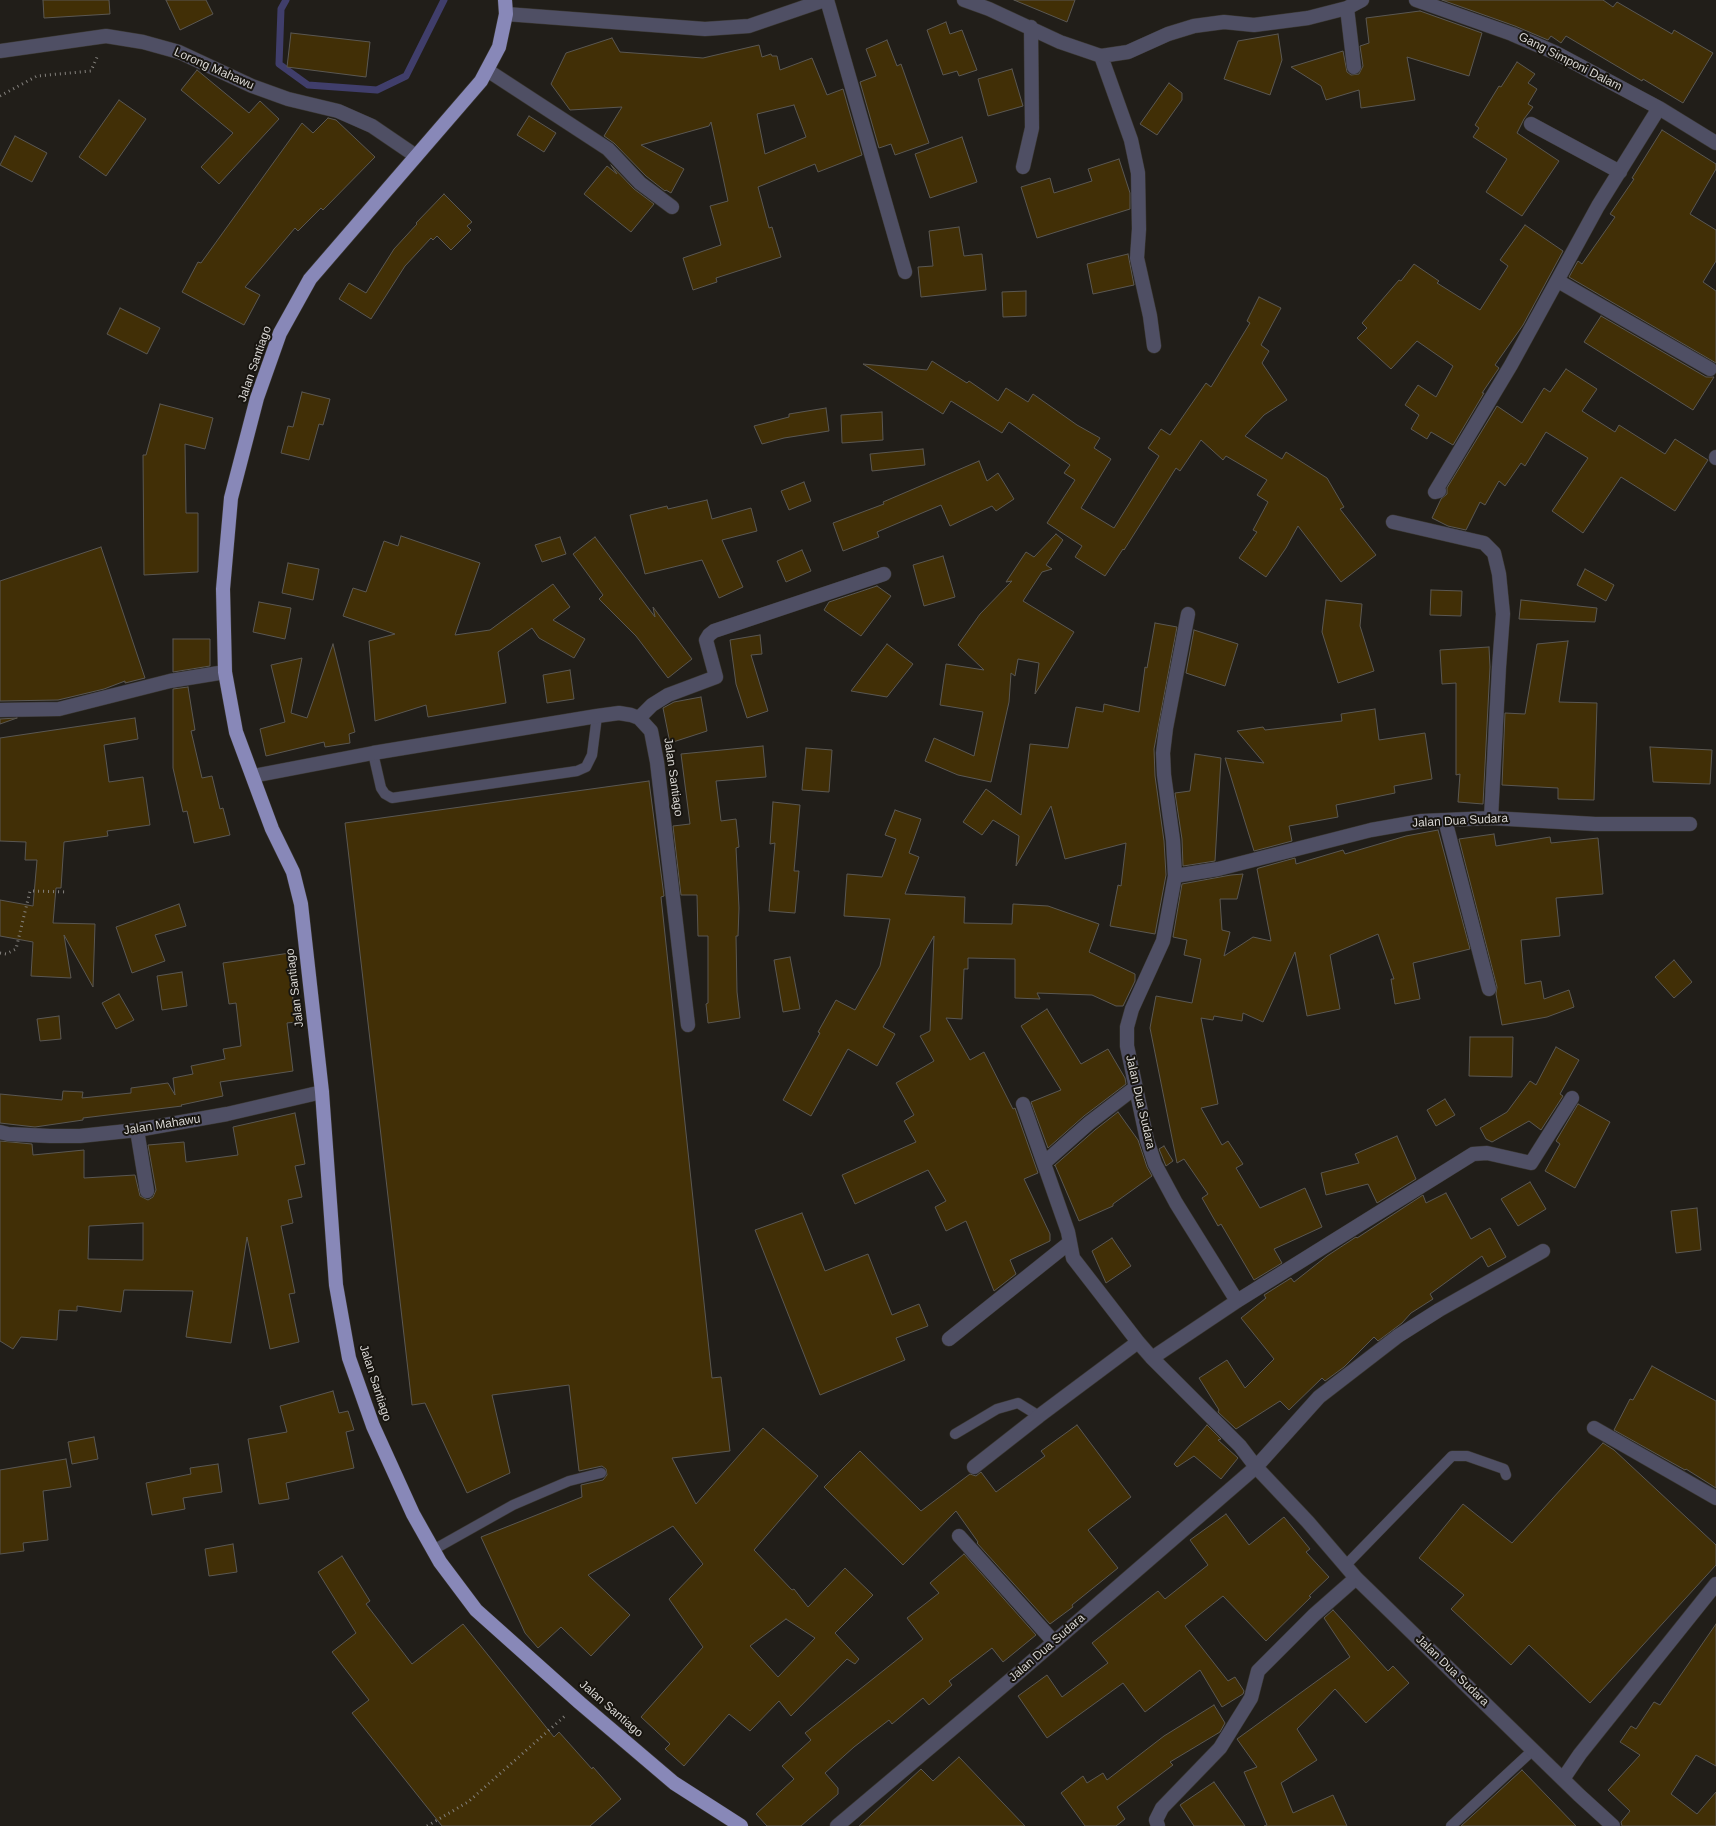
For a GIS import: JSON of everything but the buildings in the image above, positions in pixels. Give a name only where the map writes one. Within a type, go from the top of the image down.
[{"type":"highway","name":"Jalan Santiago","points":[[505,0],[506,14],[499,47],[481,81],[310,279],[280,333],[257,398],[231,498],[223,590],[225,672],[236,732],[272,829],[293,872],[301,904],[322,1092],[336,1285],[349,1358],[373,1426],[413,1514],[433,1550],[476,1610],[580,1703],[674,1782],[742,1826]]},
{"type":"street","points":[[506,14],[704,28],[749,26],[826,0],[905,272]]},
{"type":"street","points":[[964,0],[1060,42],[1101,56],[1128,52],[1168,34],[1194,26],[1224,22],[1254,25],[1308,18],[1347,8],[1362,0]]},
{"type":"street","name":"Gang Simponi Dalam","points":[[1416,0],[1512,34],[1556,53],[1659,108],[1716,143]]},
{"type":"street","points":[[1347,8],[1354,67]]},
{"type":"street","points":[[1023,167],[1032,128],[1031,28]]},
{"type":"street","name":"Lorong Mahawu","points":[[0,51],[106,36],[143,42],[179,52],[252,86],[288,99],[338,111],[372,126],[416,156]]},
{"type":"street","points":[[1101,56],[1132,140],[1138,173],[1139,229],[1137,258],[1150,316],[1154,346]]},
{"type":"street","points":[[487,70],[608,149],[632,176],[672,208]]},
{"type":"street","points":[[1439,491],[1436,492],[1511,365],[1598,206],[1659,108]]},
{"type":"street","points":[[1531,124],[1620,172]]},
{"type":"street","points":[[1558,281],[1710,369]]},
{"type":"street","points":[[1393,522],[1484,543],[1494,553],[1499,574],[1503,614],[1498,667],[1491,818]]},
{"type":"street","points":[[253,776],[373,753],[597,716],[619,714],[639,718],[652,705],[668,695],[716,677],[706,640],[714,631],[884,574]]},
{"type":"street","name":"Jalan Dua Sudara","points":[[1188,614],[1163,753],[1164,775],[1173,840],[1175,876],[1163,941],[1132,1009],[1127,1027],[1127,1046],[1147,1140],[1155,1164],[1176,1203],[1238,1301]]},
{"type":"street","points":[[0,710],[59,709],[170,681],[225,672]]},
{"type":"street","name":"Jalan Santiago","points":[[639,718],[651,731],[657,762],[688,1024]]},
{"type":"street","name":"Jalan Dua Sudara","points":[[1175,876],[1247,862],[1371,830],[1422,821],[1491,818],[1595,824],[1690,824]]},
{"type":"street","points":[[1445,820],[1490,989]]},
{"type":"street","points":[[1044,1162],[1089,1123],[1136,1087]]},
{"type":"street","name":"Jalan Mahawu","points":[[0,1132],[8,1134],[80,1136],[137,1130],[228,1114],[322,1092]]},
{"type":"street","points":[[1152,1358],[1238,1301],[1473,1154],[1487,1153],[1531,1163],[1572,1098]]},
{"type":"street","name":"Jalan Dua Sudara","points":[[1023,1104],[1068,1232],[1073,1258],[1138,1342],[1240,1446],[1356,1578],[1612,1826]]},
{"type":"street","points":[[137,1130],[147,1192]]},
{"type":"street","points":[[949,1339],[1070,1243]]},
{"type":"street","points":[[1256,1466],[1319,1396],[1398,1336],[1439,1310],[1543,1251]]},
{"type":"street","points":[[974,1467],[1038,1416],[1138,1342]]},
{"type":"street","points":[[1594,1428],[1716,1498]]},
{"type":"street","name":"Jalan Dua Sudara","points":[[837,1826],[1054,1642],[1256,1466]]},
{"type":"street","points":[[959,1536],[1054,1642]]},
{"type":"street","points":[[1158,1826],[1156,1820],[1162,1808],[1220,1748],[1252,1698],[1258,1671],[1314,1615],[1356,1578]]},
{"type":"street","points":[[1563,1779],[1580,1754],[1716,1584]]},
{"type":"lane","points":[[373,753],[382,788],[385,794],[392,798],[577,771],[586,767],[592,755],[597,716]]},
{"type":"lane","points":[[955,1434],[998,1409],[1018,1403],[1038,1416]]},
{"type":"lane","points":[[1345,1566],[1452,1456],[1467,1456],[1504,1468],[1506,1475]]},
{"type":"lane","points":[[433,1550],[513,1505],[568,1481],[601,1474]]},
{"type":"lane","points":[[1451,1826],[1533,1750]]},
{"type":"path","points":[[0,96],[38,76],[91,72],[106,36]]},
{"type":"path","points":[[0,953],[6,954],[16,949],[30,891],[68,892]]},
{"type":"path","points":[[427,1826],[468,1802],[580,1703]]},
{"type":"waterway","points":[[286,0],[281,9],[279,64],[308,85],[377,90],[406,76],[444,0]]}]
